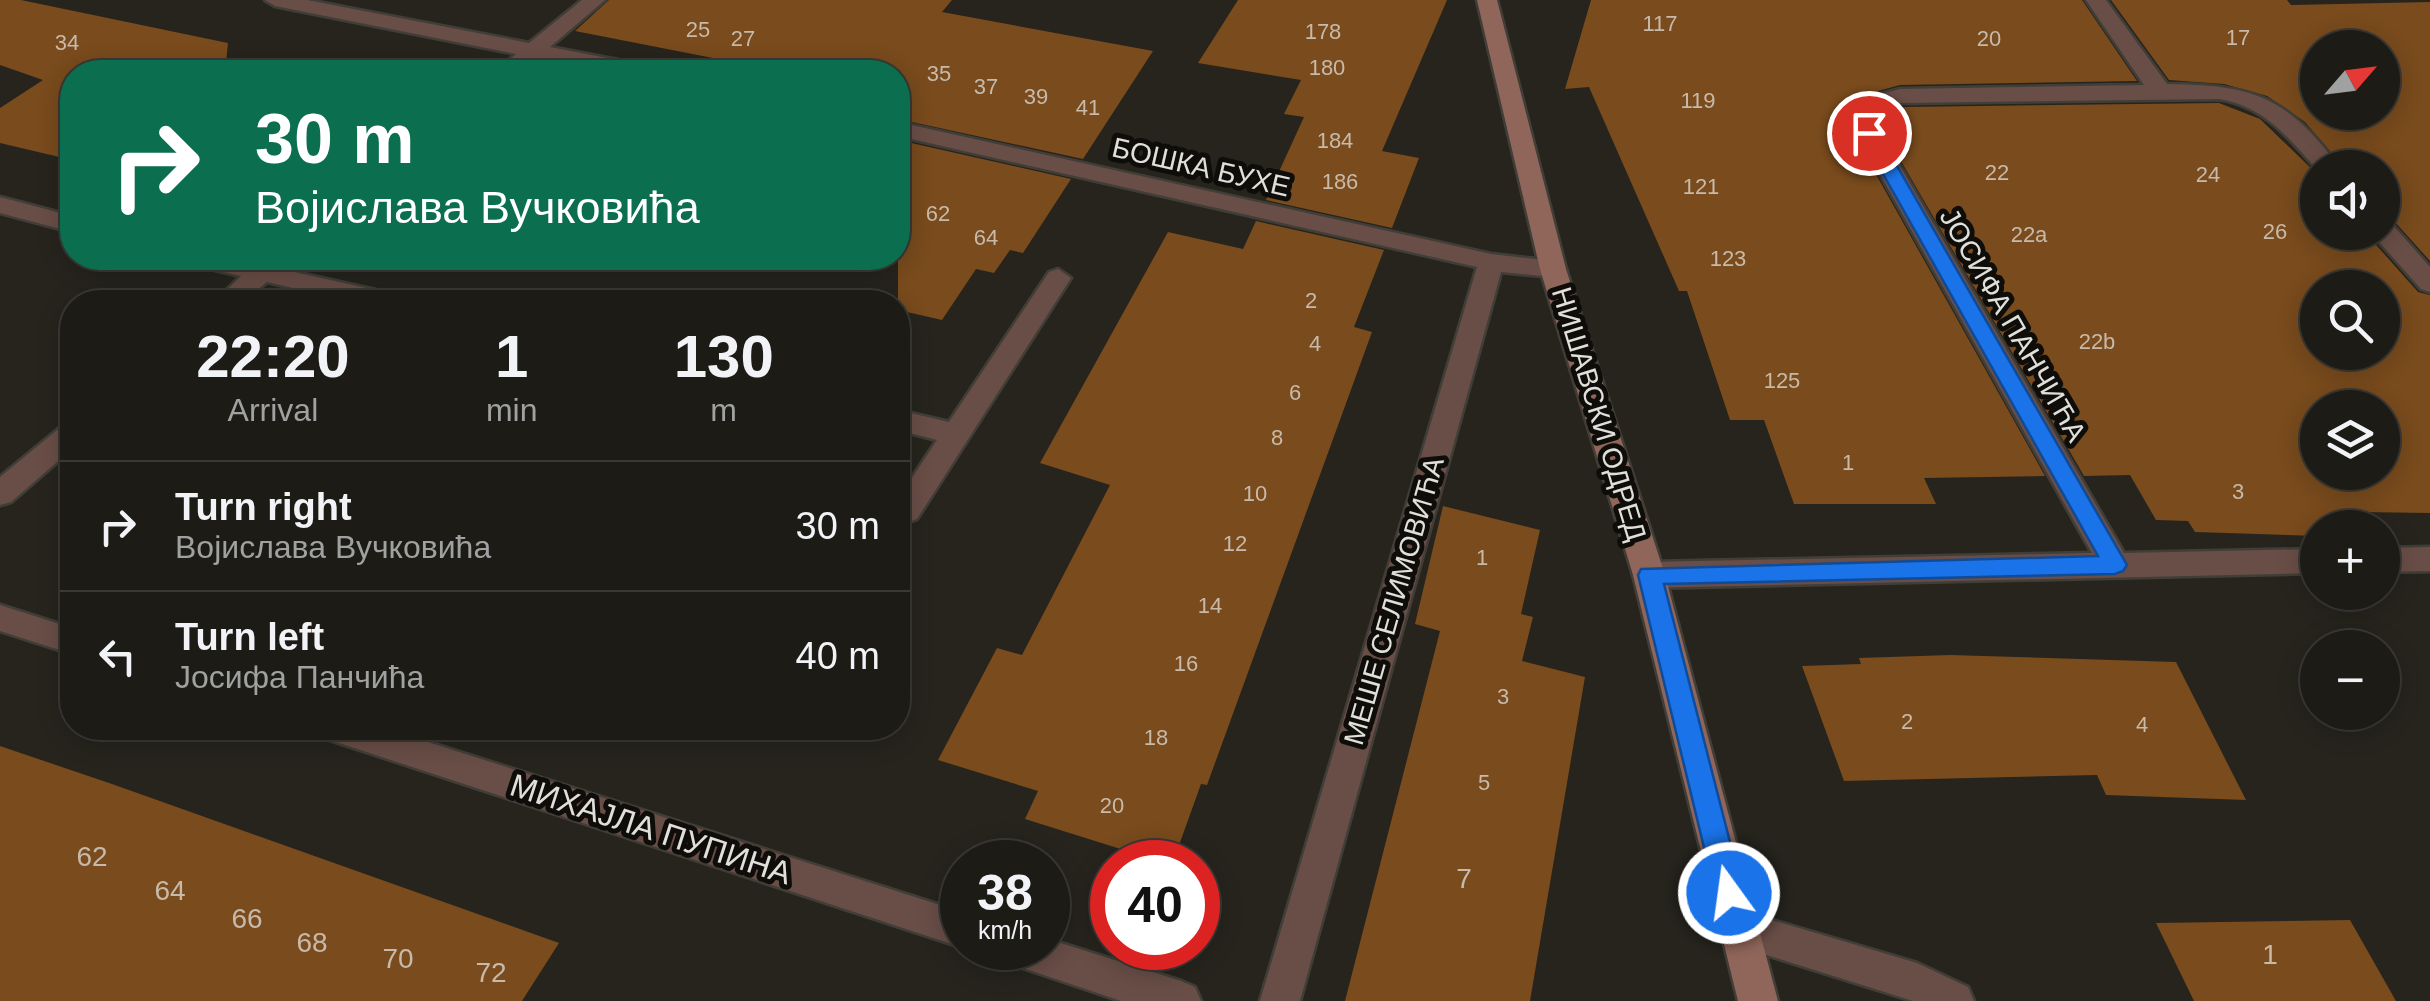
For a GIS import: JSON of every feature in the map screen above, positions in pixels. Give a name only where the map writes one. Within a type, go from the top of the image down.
[{"type":"street","points":[[275,0],[590,60]]},
{"type":"street","points":[[563,0],[592,2]]},
{"type":"street","name":"НИШАВСКИ ОДРЕД","points":[[1487,0],[1553,269],[1650,575],[1758,1001]]},
{"type":"street","points":[[2096,0],[2160,91]]},
{"type":"street","points":[[521,60],[592,2]]},
{"type":"street","name":"ЈОСИФА ПАНЧИЋА","points":[[2115,565],[1869,133],[1864,114],[1878,102],[1900,96],[2230,91],[2262,102],[2284,117],[2312,150]]},
{"type":"street","name":"БОШКА БУХЕ","points":[[910,132],[1490,262]]},
{"type":"street","points":[[0,205],[60,221]]},
{"type":"street","points":[[2400,249],[2430,283]]},
{"type":"street","points":[[1490,262],[1553,269]]},
{"type":"street","name":"МЕШЕ СЕЛИМОВИЋА","points":[[1280,1001],[1490,262]]},
{"type":"street","points":[[241,290],[265,270]]},
{"type":"street","points":[[283,270],[349,290]]},
{"type":"street","points":[[910,504],[1058,278]]},
{"type":"street","points":[[910,423],[953,434]]},
{"type":"street","points":[[0,494],[60,442]]},
{"type":"street","points":[[2400,560],[2430,559]]},
{"type":"street","points":[[1650,575],[2300,561]]},
{"type":"street","points":[[0,618],[60,637]]},
{"type":"street","name":"МИХАЈЛА ПУПИНА","points":[[375,740],[940,923]]},
{"type":"street","points":[[1738,928],[1917,982],[1954,1001]]},
{"type":"street","points":[[1070,965],[1181,1001]]},
{"type":"building","points":[[0,0],[21,0],[228,43],[226,60],[60,60],[60,157],[0,143],[0,108],[43,80],[0,65]]},
{"type":"building","points":[[609,0],[952,0],[942,12],[1153,51],[1083,159],[910,122],[910,60],[723,60],[575,31]]},
{"type":"building","points":[[1238,0],[1447,0],[1382,151],[1419,158],[1392,228],[1266,200],[1304,117],[1284,114],[1301,80],[1198,63]]},
{"type":"building","points":[[1591,0],[2082,0],[2137,81],[1900,85],[1867,94],[1849,115],[1854,135],[2045,476],[1924,478],[1936,504],[1794,504],[1764,420],[1730,420],[1687,291],[1679,291],[1589,87],[1565,89]]},
{"type":"building","points":[[2111,0],[2287,0],[2291,5],[2430,2],[2430,261],[2400,228],[2400,150],[2329,150],[2312,130],[2400,130],[2400,30],[2300,30],[2300,119],[2267,96],[2224,84],[2169,80]]},
{"type":"building","points":[[2219,103],[2260,119],[2300,158],[2300,250],[2381,250],[2398,270],[2300,270],[2300,370],[2400,370],[2400,272],[2418,292],[2430,295],[2430,513],[2300,510],[2300,535],[2195,532],[2188,521],[2156,520],[2130,475],[2084,476],[1884,132],[1880,117],[1902,107]]},
{"type":"building","points":[[910,143],[1071,179],[1023,253],[1010,250],[994,273],[976,269],[942,320],[910,313],[910,290],[898,290],[898,270],[910,270]]},
{"type":"building","points":[[1256,221],[1384,250],[1354,327],[1372,332],[1207,785],[1201,784],[1181,840],[1092,840],[1025,819],[1038,791],[938,760],[997,648],[1022,655],[1110,485],[1040,463],[1168,232],[1243,249]]},
{"type":"building","points":[[1443,506],[1540,530],[1521,614],[1533,617],[1522,661],[1585,677],[1530,1001],[1345,1001],[1440,631],[1415,624]]},
{"type":"building","points":[[1950,655],[2176,662],[2246,800],[2106,795],[2097,775],[1844,781],[1802,666],[1861,664],[1859,658]]},
{"type":"building","points":[[0,746],[559,943],[522,1001],[0,1001]]},
{"type":"building","points":[[2350,920],[2396,1001],[2194,1001],[2156,923]]},
{"type":"route","points":[[1729,893],[1650,575],[2115,565],[1869,133]]}]
